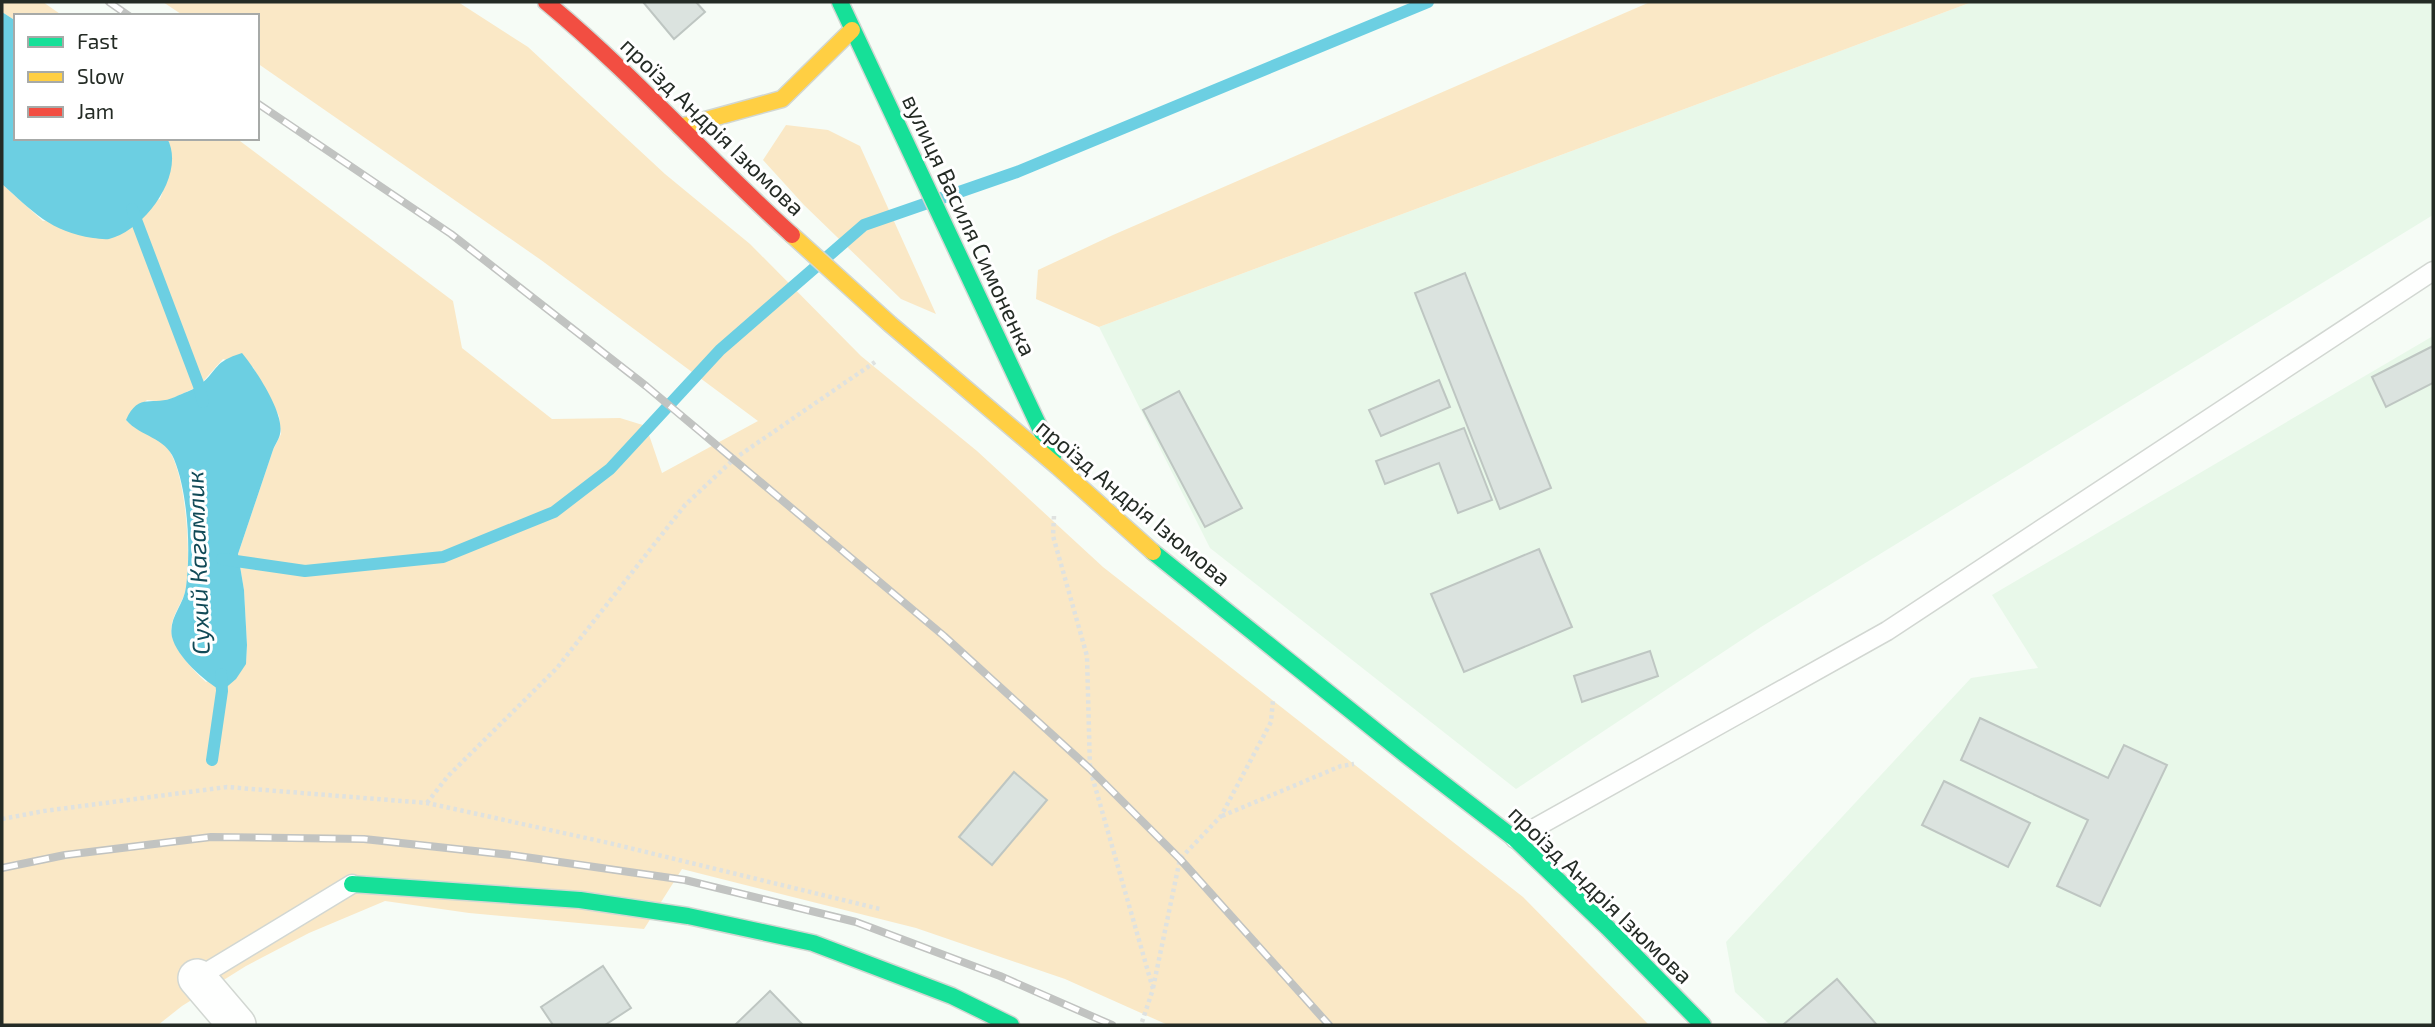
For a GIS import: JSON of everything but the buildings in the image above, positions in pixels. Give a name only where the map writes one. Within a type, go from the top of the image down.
[{"type":"street","name":"проїзд Андрія Ізюмова","points":[[546,2],[595,43],[744,191],[890,324],[1058,467],[1144,545],[1515,839],[1608,928],[1703,1025]]},
{"type":"street","name":"вулиця Василя Симоненка","points":[[840,2],[971,276],[1058,467]]},
{"type":"street","points":[[680,127],[782,99],[852,30]]},
{"type":"street","points":[[352,884],[580,900],[701,919],[813,943],[953,996],[1011,1025]]},
{"type":"street","points":[[197,978],[237,1025]]},
{"type":"lane","points":[[1515,839],[1886,631],[2433,271]]},
{"type":"lane","points":[[197,978],[352,884]]},
{"type":"path","points":[[428,803],[448,776],[557,668],[685,505],[734,459],[908,339]]},
{"type":"path","points":[[1058,467],[1053,536],[1087,656],[1090,769],[1153,989]]},
{"type":"path","points":[[1141,1025],[1153,989],[1180,859],[1221,817],[1271,722],[1278,652]]},
{"type":"path","points":[[1221,817],[1341,766],[1406,755]]},
{"type":"path","points":[[2,819],[44,810],[227,787],[428,803],[622,846],[880,909]]},
{"type":"shaded area","points":[[2,2],[43,2],[60,14],[14,14],[14,20],[2,12]]},
{"type":"shaded area","points":[[163,2],[458,2],[528,47],[665,174],[750,244],[861,356],[977,451],[1103,567],[1523,897],[1649,1025],[1168,1025],[1065,979],[916,928],[682,869],[644,929],[469,913],[385,901],[309,933],[246,966],[182,1006],[158,1025],[2,1025],[2,184],[43,221],[160,199],[171,161],[168,140],[239,140],[453,301],[462,348],[552,419],[620,418],[646,426],[662,473],[758,421],[541,260],[259,64],[259,14],[181,14]],"holes":[[[223,359],[253,367],[279,416],[281,434],[273,450],[238,554],[244,590],[246,663],[206,682],[183,657],[171,632],[186,589],[187,575],[186,515],[179,474],[166,446],[126,420],[147,400],[165,402],[199,386]]]},
{"type":"shaded area","points":[[1650,2],[1972,2],[1099,327],[1036,299],[1038,270]]},
{"type":"shaded area","points":[[1972,2],[2433,2],[2433,215],[1761,627],[1516,789],[1210,548],[1099,327]]},
{"type":"shaded area","points":[[786,125],[828,130],[860,146],[936,314],[901,299],[804,205],[763,160]]},
{"type":"shaded area","points":[[2433,336],[2433,1025],[1770,1025],[1735,992],[1726,942],[1971,678],[2038,668],[1992,595]]},
{"type":"water","points":[[2,12],[14,20],[14,140],[168,140],[172,152],[167,184],[159,199],[136,225],[109,239],[65,231],[43,219],[2,184]]},
{"type":"water","points":[[242,353],[274,403],[280,434],[238,554],[244,590],[246,664],[236,679],[222,691],[192,668],[179,652],[172,637],[172,624],[186,587],[188,556],[187,522],[179,473],[165,446],[126,420],[131,411],[141,403],[167,400],[194,388],[221,363]]},
{"type":"waterway","points":[[222,559],[305,571],[443,557],[554,512],[610,469],[720,350],[864,225],[1017,172],[1428,2]]},
{"type":"waterway","name":"Сухий Кагамлик","points":[[132,209],[203,402]]},
{"type":"waterway","name":"Сухий Кагамлик","points":[[212,760],[222,691],[221,674]]},
{"type":"railway","points":[[109,2],[126,14]]},
{"type":"railway","points":[[259,104],[451,234],[646,386],[944,636],[1090,769],[1180,859],[1329,1025]]},
{"type":"railway","points":[[2,868],[65,855],[211,837],[364,839],[511,855],[685,880],[856,922],[1000,976],[1112,1025]]},
{"type":"traffic: fast","points":[[840,2],[1053,456]]},
{"type":"traffic: fast","points":[[1153,552],[1515,839],[1608,928],[1703,1025]]},
{"type":"traffic: fast","points":[[352,884],[580,900],[688,916],[813,943],[952,996],[1011,1025]]},
{"type":"traffic: slow","points":[[680,127],[782,99],[852,30]]},
{"type":"traffic: slow","points":[[792,235],[890,324],[1153,552]]},
{"type":"traffic: jam","points":[[546,2],[640,87],[792,235]]}]
